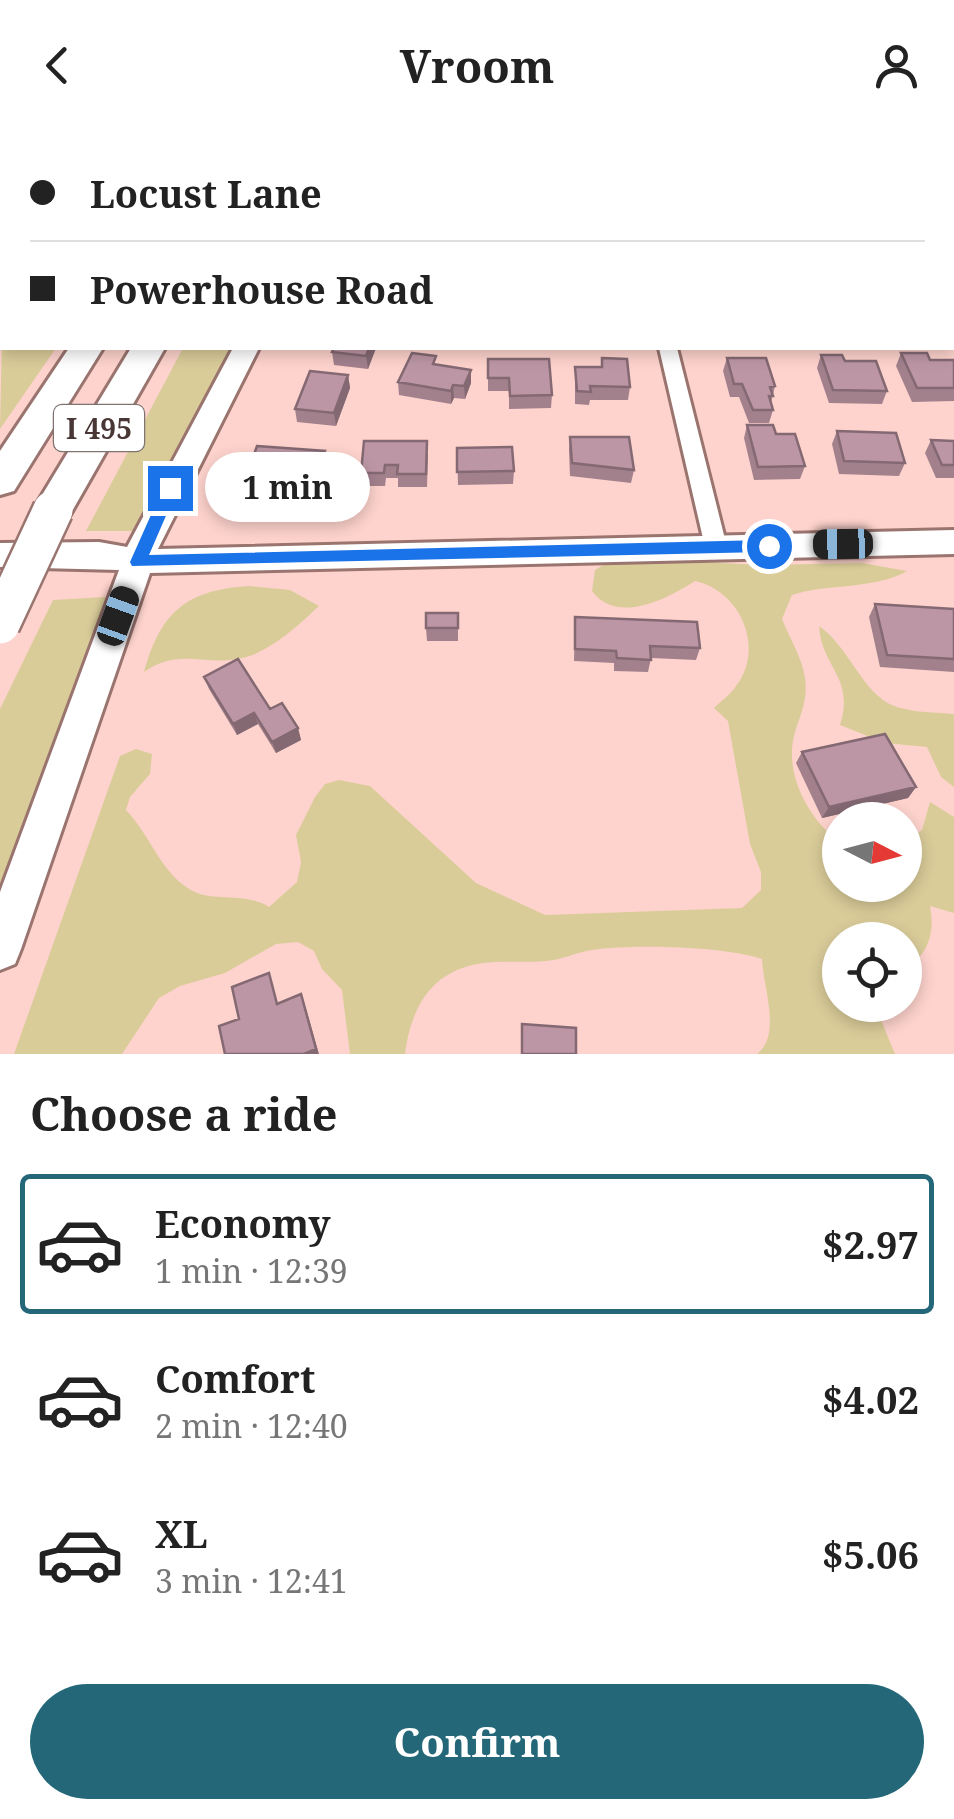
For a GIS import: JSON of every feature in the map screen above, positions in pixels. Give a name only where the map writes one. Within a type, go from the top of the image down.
[{"type":"highway","name":"I 495","points":[[0,482],[85,350]]},
{"type":"highway","name":"I 495","points":[[0,624],[52,510],[147,350]]},
{"type":"street","points":[[0,950],[155,519],[245,350]]},
{"type":"street","points":[[668,350],[716,547]]},
{"type":"street","points":[[0,576],[91,574],[138,562],[954,542]]},
{"type":"street","points":[[0,555],[99,554],[138,562]]},
{"type":"shaded area","points":[[2,350],[55,350],[0,429]]},
{"type":"shaded area","points":[[182,350],[234,350],[135,531],[86,531]]},
{"type":"shaded area","points":[[615,558],[763,565],[862,563],[907,571],[866,584],[792,595],[782,619],[805,678],[792,763],[801,794],[822,826],[822,902],[922,902],[922,830],[930,802],[954,817],[954,913],[930,906],[931,933],[922,954],[922,922],[822,922],[822,1022],[882,1022],[895,1054],[757,1054],[764,1046],[770,1023],[762,959],[725,951],[654,947],[609,948],[552,960],[489,962],[466,967],[444,978],[426,995],[414,1017],[405,1054],[350,1054],[342,990],[322,969],[314,951],[298,942],[276,944],[225,973],[180,986],[159,998],[122,1054],[14,1054],[120,756],[136,749],[152,754],[150,774],[130,797],[126,810],[171,874],[199,894],[249,899],[269,907],[297,882],[301,862],[296,835],[315,797],[325,784],[339,780],[370,786],[476,883],[545,915],[742,908],[761,890],[761,872],[750,844],[728,721],[714,708],[734,689],[745,671],[748,638],[743,622],[724,596],[695,581],[642,606],[615,606],[592,591],[595,570]]},
{"type":"shaded area","points":[[249,586],[290,590],[319,606],[284,637],[253,655],[228,660],[181,659],[144,672],[159,633],[180,608],[209,593]]},
{"type":"shaded area","points":[[105,597],[111,605],[0,901],[0,709],[53,600]]},
{"type":"shaded area","points":[[819,626],[883,700],[908,710],[954,714],[954,787],[941,777],[927,747],[885,743],[840,725],[844,709],[841,684],[821,641]]},
{"type":"building","points":[[333,350],[368,350],[366,356]]},
{"type":"building","points":[[412,353],[436,356],[433,364],[471,370],[464,386],[453,385],[451,391],[398,382]]},
{"type":"building","points":[[901,353],[927,353],[930,360],[954,360],[954,388],[917,388]]},
{"type":"building","points":[[821,355],[842,355],[845,361],[876,361],[887,391],[833,390]]},
{"type":"building","points":[[602,358],[627,359],[630,387],[590,386],[591,392],[577,391],[575,367],[602,367]]},
{"type":"building","points":[[727,358],[766,358],[775,386],[770,387],[773,396],[769,396],[773,410],[753,410],[742,384],[734,384]]},
{"type":"building","points":[[488,359],[549,359],[552,395],[510,396],[509,378],[488,378]]},
{"type":"building","points":[[310,371],[348,375],[334,413],[295,409]]},
{"type":"building","points":[[747,425],[773,425],[776,434],[795,434],[805,466],[758,467]]},
{"type":"building","points":[[837,431],[896,433],[905,463],[844,461]]},
{"type":"building","points":[[570,437],[629,437],[634,470],[572,463]]},
{"type":"building","points":[[931,440],[954,441],[954,465],[942,465]]},
{"type":"building","points":[[364,441],[427,441],[426,474],[397,474],[398,465],[385,465],[384,473],[361,473]]},
{"type":"building","points":[[257,446],[325,451],[319,471],[250,466]]},
{"type":"building","points":[[512,447],[514,471],[457,472],[457,448]]},
{"type":"building","points":[[875,604],[954,609],[954,659],[887,655]]},
{"type":"building","points":[[426,613],[458,613],[458,628],[426,628]]},
{"type":"building","points":[[575,617],[697,622],[700,648],[650,646],[651,660],[617,658],[616,651],[575,649]]},
{"type":"building","points":[[238,659],[270,709],[282,703],[298,728],[272,742],[254,713],[233,724],[204,677]]},
{"type":"building","points":[[885,734],[916,787],[851,802],[827,802],[802,752]]},
{"type":"building","points":[[269,973],[277,1004],[301,994],[316,1049],[304,1054],[225,1054],[219,1026],[239,1019],[232,987]]},
{"type":"building","points":[[522,1024],[576,1028],[576,1054],[522,1054]]},
{"type":"route","points":[[170,488],[138,562],[769,546]]}]
